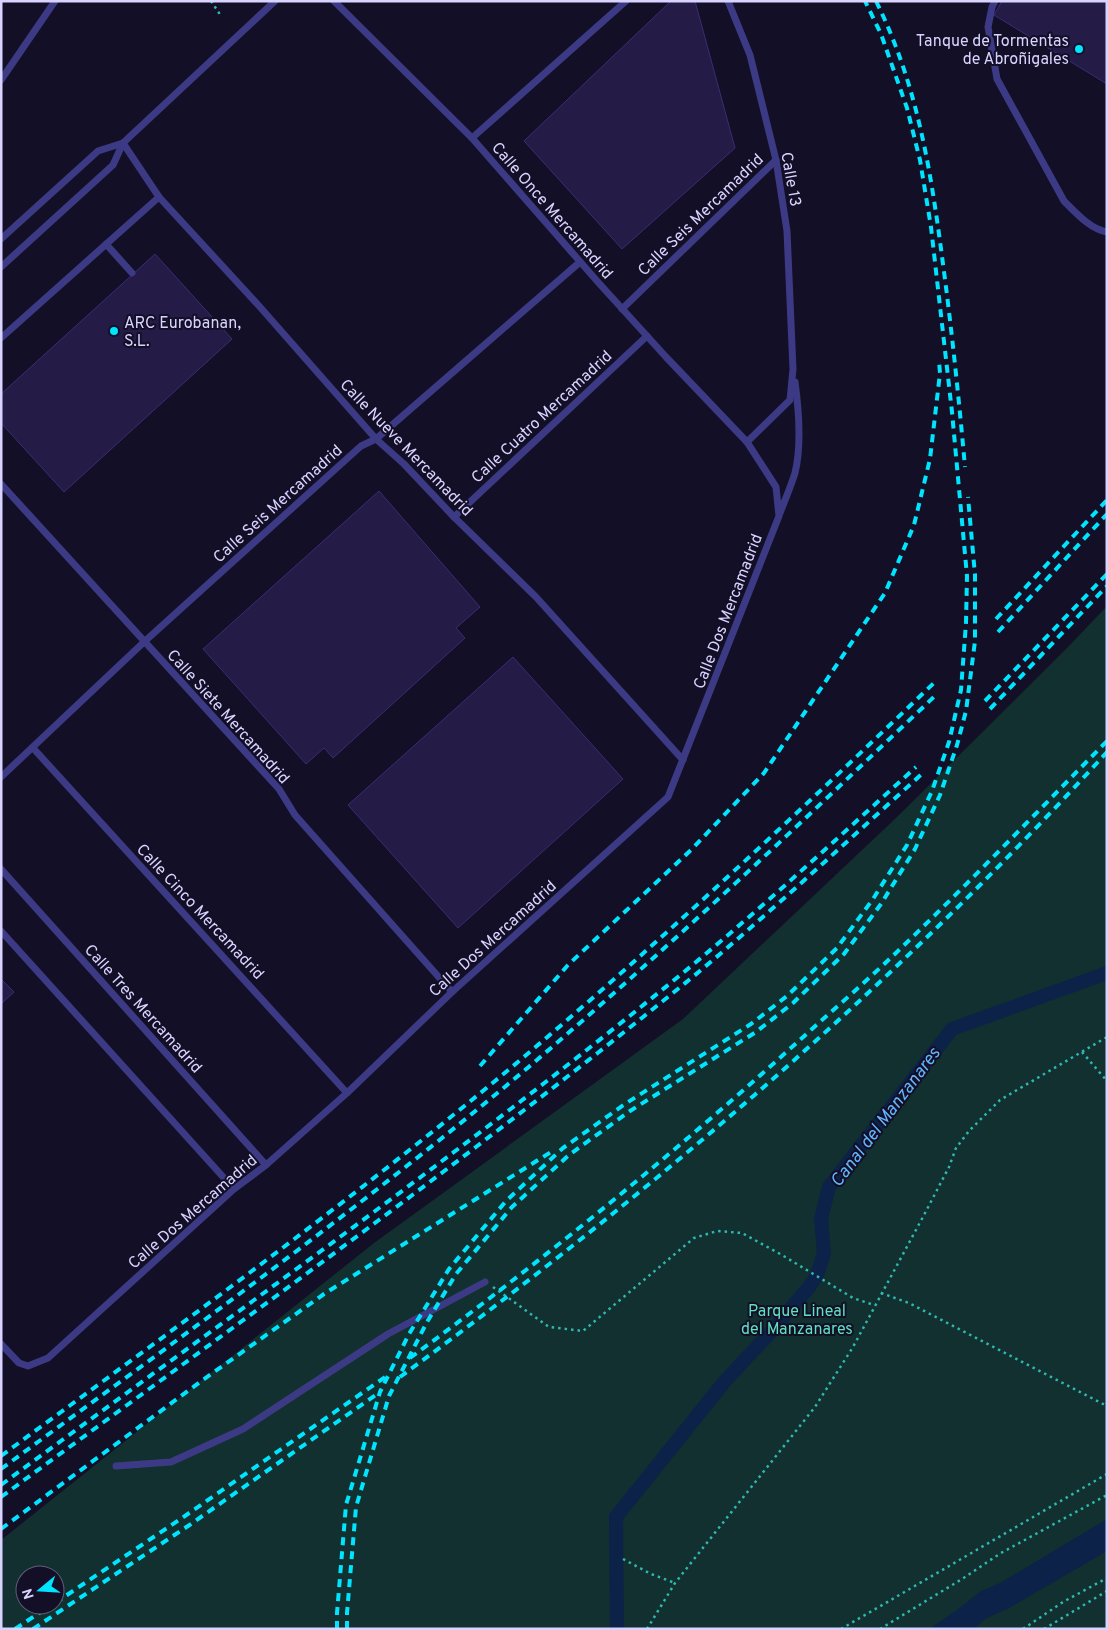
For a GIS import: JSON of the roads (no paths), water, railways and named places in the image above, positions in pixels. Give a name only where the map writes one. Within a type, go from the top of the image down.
[{"type":"lane","points":[[1,80],[55,1]]},
{"type":"lane","points":[[1,267],[112,165],[123,143],[275,1]]},
{"type":"lane","name":"Calle Once Mercamadrid","points":[[334,1],[472,138],[622,309],[747,442]]},
{"type":"lane","points":[[472,138],[626,1]]},
{"type":"lane","name":"Calle 13","points":[[728,1],[750,55],[776,160],[787,231],[794,369],[798,409],[798,451],[795,473],[779,516]]},
{"type":"lane","points":[[995,1],[988,27],[997,79],[1064,201],[1078,216],[1100,230],[1107,232]]},
{"type":"lane","points":[[1,239],[98,151],[123,143]]},
{"type":"lane","name":"Calle Nueve Mercamadrid","points":[[123,143],[159,197],[260,307],[376,440],[404,464],[454,517],[536,597],[683,760]]},
{"type":"lane","name":"Calle Seis Mercamadrid","points":[[622,309],[776,160]]},
{"type":"lane","points":[[1,338],[159,197]]},
{"type":"lane","points":[[106,244],[132,274]]},
{"type":"lane","name":"Calle Seis Mercamadrid","points":[[1,777],[144,642],[361,446],[376,440],[580,262]]},
{"type":"lane","name":"Calle Cuatro Mercamadrid","points":[[454,517],[647,336]]},
{"type":"lane","name":"Calle 13","points":[[747,442],[790,400],[794,369]]},
{"type":"lane","name":"Calle Dos Mercamadrid","points":[[1,1344],[19,1363],[28,1366],[48,1358],[234,1189],[266,1165],[347,1093],[452,992],[668,797],[779,516],[776,487],[747,442]]},
{"type":"lane","name":"Calle Siete Mercamadrid","points":[[1,484],[278,789],[295,815],[452,992]]},
{"type":"lane","name":"Calle Cinco Mercamadrid","points":[[33,748],[347,1093]]},
{"type":"lane","name":"Calle Tres Mercamadrid","points":[[1,869],[266,1165]]},
{"type":"lane","points":[[1,931],[234,1189]]},
{"type":"lane","points":[[116,1466],[172,1462],[243,1429],[388,1334],[485,1282]]},
{"type":"water","points":[[1107,1519],[1107,1551],[1009,1608],[985,1619],[974,1629],[929,1629],[981,1591],[1000,1583]]},
{"type":"waterway","name":"Canal del Manzanares","points":[[617,1629],[616,1517],[725,1381],[810,1286],[817,1275],[824,1253],[821,1219],[829,1187],[952,1029],[1107,973]]},
{"type":"railway","points":[[337,1629],[346,1505],[380,1392],[409,1334],[449,1269],[506,1201],[563,1148],[625,1104],[751,1024],[787,996],[837,948],[873,899],[907,845],[932,791],[949,742],[961,690],[967,576],[952,412],[931,227],[920,160],[907,108],[881,34],[865,1]]},
{"type":"railway","points":[[876,1],[902,65],[921,130],[928,163],[946,289],[965,467]]},
{"type":"railway","points":[[480,1066],[568,965],[692,849],[764,773],[885,593],[914,525],[930,459],[940,373],[939,361]]},
{"type":"railway","points":[[347,1629],[356,1507],[389,1396],[427,1322],[456,1274],[512,1207],[569,1155],[630,1111],[756,1032],[793,1003],[844,954],[881,904],[915,849],[940,795],[966,711],[975,641],[975,575],[968,497]]},
{"type":"railway","points":[[996,619],[1107,500]]},
{"type":"railway","points":[[998,632],[1107,514]]},
{"type":"railway","points":[[985,701],[1107,574]]},
{"type":"railway","points":[[990,709],[1107,586]]},
{"type":"railway","points":[[1,1456],[332,1210],[525,1056],[734,872],[936,681]]},
{"type":"railway","points":[[1,1469],[336,1221],[467,1118],[531,1065],[686,929],[937,694]]},
{"type":"railway","points":[[410,1358],[616,1198],[764,1072],[899,950],[1107,741]]},
{"type":"railway","points":[[400,1377],[588,1234],[769,1082],[943,922],[1107,752]]},
{"type":"railway","points":[[1,1485],[346,1233],[601,1039],[743,922],[916,767]]},
{"type":"railway","points":[[1,1497],[434,1179],[605,1047],[748,930],[923,773]]},
{"type":"railway","points":[[1,1529],[200,1382],[324,1294],[551,1152]]},
{"type":"railway","points":[[65,1596],[182,1518],[388,1375]]},
{"type":"railway","points":[[33,1629],[188,1526],[380,1392]]},
{"type":"railway","points":[[15,1629],[36,1615]]},
{"type":"place","name":"Tanque de Tormentas de Abroñigales","points":[[1079,49]]},
{"type":"place","name":"ARC Eurobanan, S.L.","points":[[114,331]]},
{"type":"park label","name":"Parque Lineal del Manzanares","points":[[797,1319]]}]
